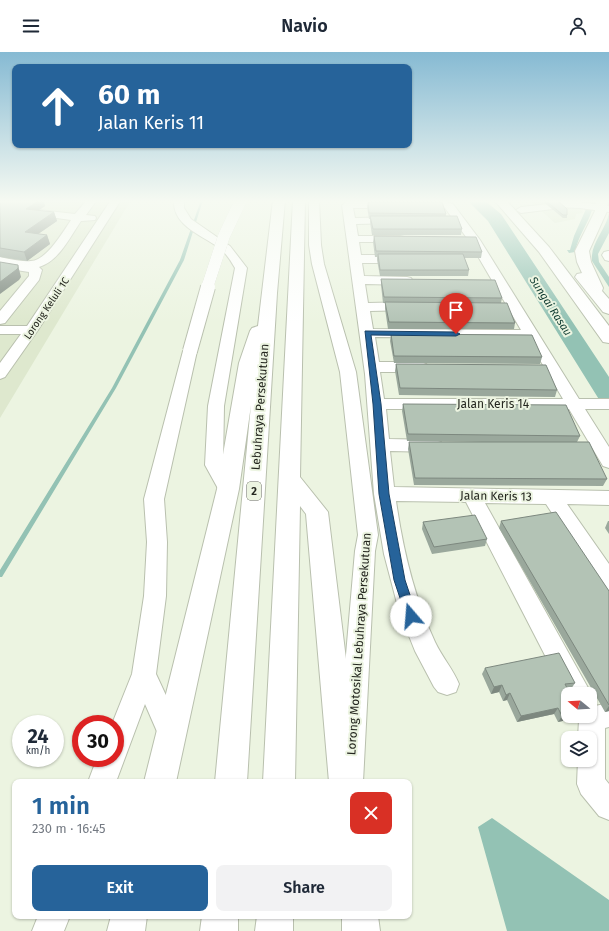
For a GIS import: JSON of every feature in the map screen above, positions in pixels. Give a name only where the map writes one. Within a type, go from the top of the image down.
[{"type":"main road","name":"Lebuhraya Persekutuan","points":[[231,779],[269,293],[275,241]]},
{"type":"main road","points":[[279,779],[298,241]]},
{"type":"main road","points":[[538,241],[560,267],[609,338]]},
{"type":"main road","points":[[551,241],[605,305]]},
{"type":"main road","points":[[587,241],[582,251],[584,262],[605,305]]},
{"type":"main road","points":[[161,779],[228,489],[248,363],[269,293]]},
{"type":"main road","points":[[289,478],[317,512],[345,779]]},
{"type":"main road","points":[[126,931],[128,919]]},
{"type":"main road","points":[[219,931],[220,919]]},
{"type":"main road","points":[[274,931],[275,919]]},
{"type":"main road","points":[[360,919],[361,931]]},
{"type":"street","points":[[0,261],[34,265],[41,263],[49,258],[61,241]]},
{"type":"street","name":"Lorong Keluli 1C","points":[[0,374],[7,354],[31,330],[89,241]]},
{"type":"street","points":[[217,241],[235,257],[241,268],[216,406],[214,465],[228,489]]},
{"type":"street","points":[[124,726],[144,674],[155,596],[157,542],[154,499],[190,351],[211,276],[224,241]]},
{"type":"street","name":"Lorong Motosikal Lebuhraya Persekutuan","points":[[316,241],[318,264],[348,372],[368,535],[365,551],[349,779]]},
{"type":"street","points":[[354,241],[358,280],[368,333],[377,404],[384,494],[399,580],[411,616],[435,669],[447,684]]},
{"type":"street","points":[[475,241],[485,259],[492,282],[513,305],[550,367],[580,404],[591,446],[609,462]]},
{"type":"street","points":[[356,259],[417,259]]},
{"type":"street","points":[[470,259],[485,259]]},
{"type":"street","points":[[0,265],[36,270],[35,277],[0,320]]},
{"type":"street","points":[[35,277],[66,277]]},
{"type":"street","points":[[358,280],[418,281]]},
{"type":"street","points":[[497,305],[513,305]]},
{"type":"street","points":[[362,307],[426,306]]},
{"type":"street","points":[[0,330],[31,330]]},
{"type":"street","points":[[368,333],[530,334]]},
{"type":"street","points":[[372,366],[434,367]]},
{"type":"street","points":[[534,367],[550,367]]},
{"type":"street","name":"Jalan Keris 14","points":[[377,404],[609,404]]},
{"type":"street","points":[[380,445],[451,446]]},
{"type":"street","name":"Jalan Keris 13","points":[[384,494],[609,498]]},
{"type":"street","points":[[472,496],[574,687]]},
{"type":"street","points":[[552,497],[609,581]]},
{"type":"street","points":[[144,674],[171,734]]},
{"type":"street","points":[[596,723],[591,784],[609,806]]},
{"type":"street","points":[[103,779],[108,767]]},
{"type":"street","points":[[48,931],[53,919]]},
{"type":"shaded area","points":[[0,241],[106,241],[0,418]]},
{"type":"water","points":[[573,241],[579,241],[575,252],[569,253],[567,250],[570,250]]},
{"type":"water","points":[[605,241],[598,254],[599,262],[609,277],[609,287],[592,261],[593,248],[596,242]]},
{"type":"water","points":[[492,818],[609,900],[609,931],[507,931],[478,827]]},
{"type":"building","points":[[0,241],[39,241],[24,252],[0,248]]},
{"type":"building","points":[[375,241],[478,241],[482,252],[376,251]]},
{"type":"building","points":[[378,254],[463,254],[469,270],[380,270]]},
{"type":"building","points":[[0,262],[18,265],[18,268],[0,282]]},
{"type":"building","points":[[381,279],[495,280],[502,298],[384,297]]},
{"type":"building","points":[[385,302],[507,303],[515,323],[389,322]]},
{"type":"building","points":[[391,334],[532,335],[542,357],[394,356]]},
{"type":"building","points":[[396,364],[546,365],[557,390],[400,388]]},
{"type":"building","points":[[403,404],[566,405],[580,436],[408,434]]},
{"type":"building","points":[[409,442],[589,442],[607,479],[415,478]]},
{"type":"building","points":[[556,512],[609,591],[609,705],[501,521]]},
{"type":"building","points":[[475,515],[487,539],[434,547],[423,522]]},
{"type":"building","points":[[559,653],[575,683],[565,684],[566,687],[561,687],[561,714],[558,708],[521,716],[510,693],[506,695],[502,685],[494,687],[485,668]]},
{"type":"waterway","points":[[0,575],[114,388],[182,260],[188,241]]},
{"type":"waterway","name":"Sungai Rasau","points":[[510,241],[609,396]]},
{"type":"route","points":[[411,616],[399,580],[384,494],[377,404],[368,333],[456,334]]}]
